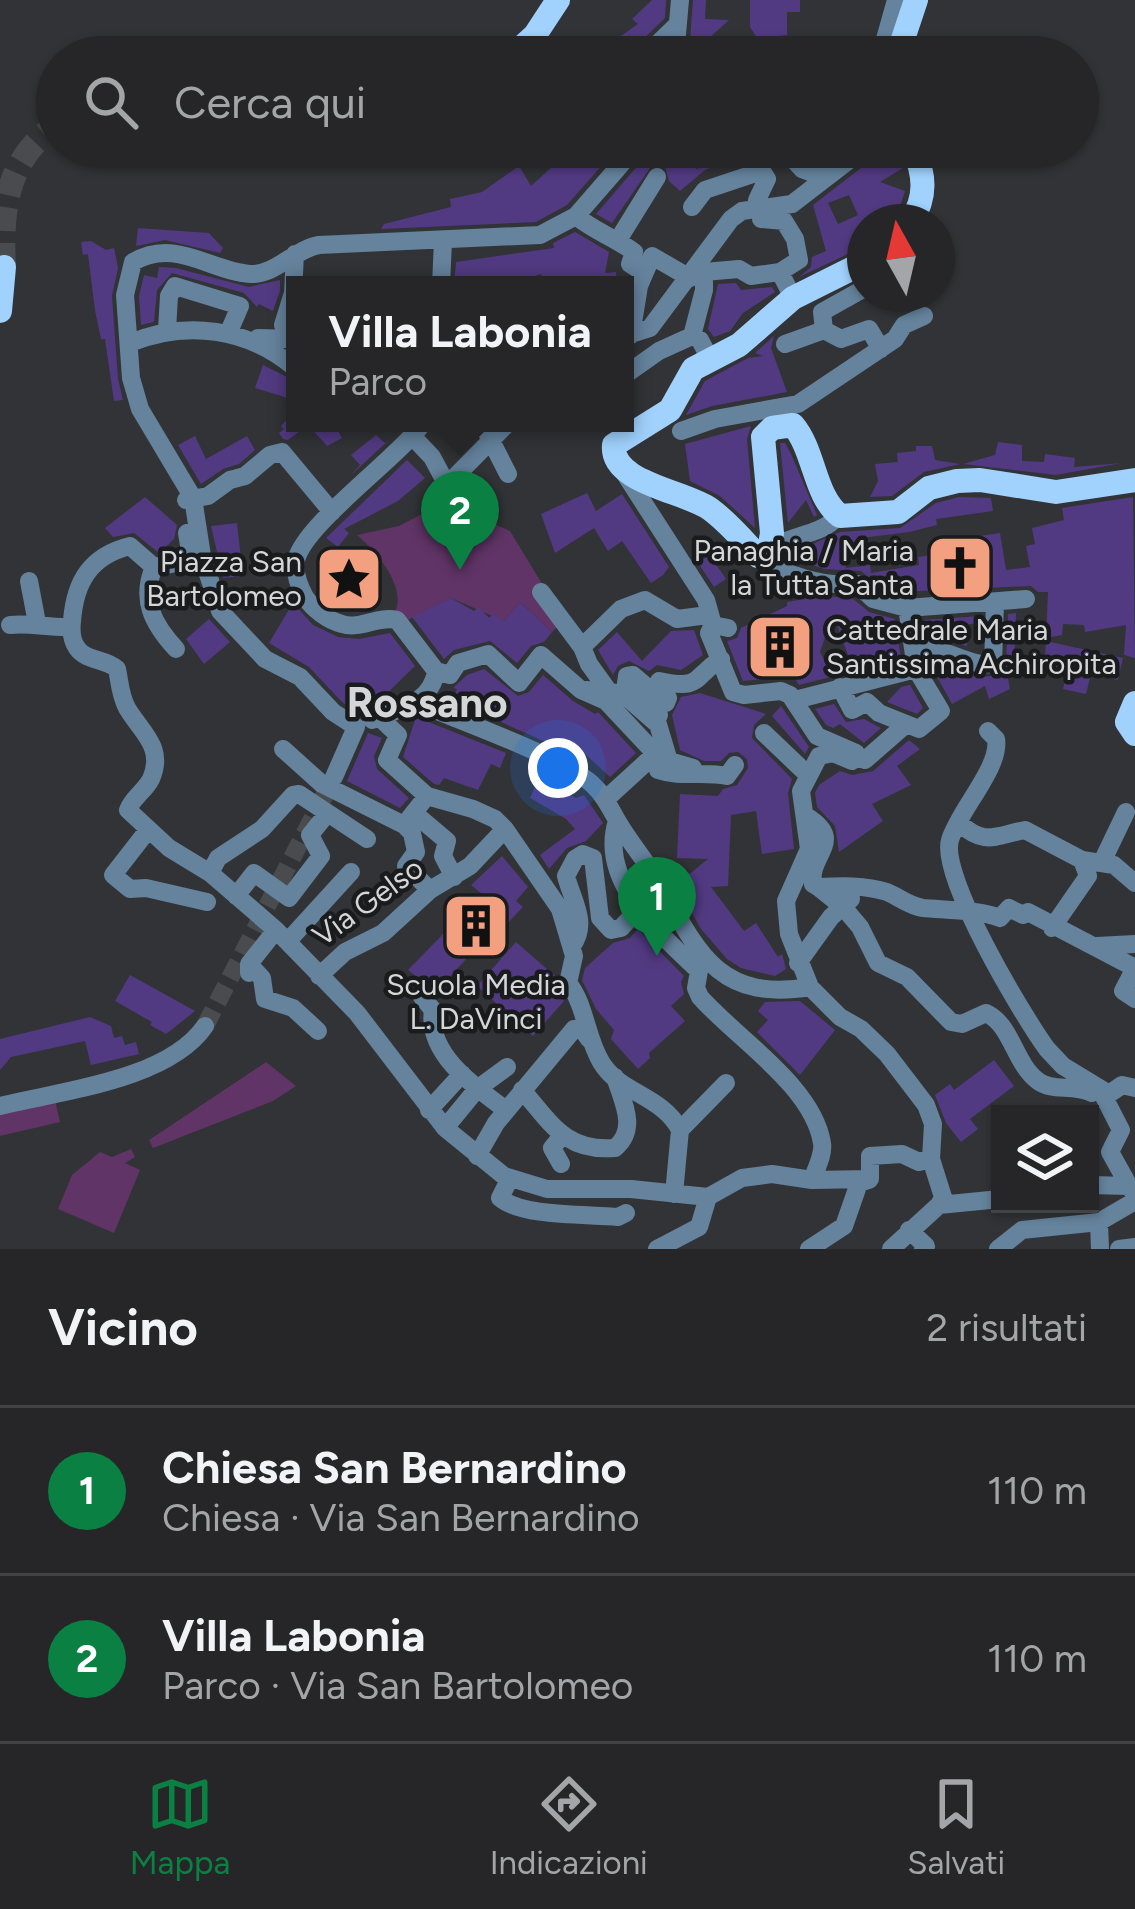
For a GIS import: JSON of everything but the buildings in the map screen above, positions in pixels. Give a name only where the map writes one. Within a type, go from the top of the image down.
[{"type":"main road","points":[[534,36],[558,0]]},
{"type":"main road","points":[[904,36],[916,0]]},
{"type":"main road","points":[[920,168],[924,196],[920,204]]},
{"type":"main road","points":[[0,311],[4,267]]},
{"type":"main road","points":[[764,550],[708,508],[618,462],[614,445],[678,401],[693,369],[739,345],[793,298],[847,271]]},
{"type":"main road","points":[[764,550],[763,437],[787,415],[801,435],[833,512],[840,516],[898,512],[929,488],[957,481],[1010,483],[1056,493],[1135,480]]},
{"type":"main road","points":[[1135,703],[1127,722],[1135,734]]},
{"type":"street","points":[[676,36],[680,0]]},
{"type":"street","points":[[886,36],[896,0]]},
{"type":"street","points":[[666,36],[677,25]]},
{"type":"street","points":[[356,727],[333,712],[300,677],[265,659],[220,610],[202,556],[193,498],[140,409],[131,378],[128,273],[133,262],[145,255],[202,258],[253,274],[319,245],[529,238],[576,216],[618,168]]},
{"type":"street","points":[[634,333],[650,328],[697,273],[731,219],[742,212],[792,204],[839,168]]},
{"type":"street","points":[[634,312],[652,256],[697,273],[739,269],[751,276],[780,272],[799,260],[795,239],[784,221],[764,221],[757,210],[767,179],[762,171],[705,190],[692,207]]},
{"type":"street","points":[[618,240],[657,177]]},
{"type":"street","points":[[576,216],[634,252],[630,264],[644,273]]},
{"type":"street","points":[[441,276],[443,241]]},
{"type":"street","points":[[294,276],[295,254]]},
{"type":"street","points":[[780,272],[793,298]]},
{"type":"street","points":[[692,336],[704,290],[697,273]]},
{"type":"street","points":[[166,330],[169,296],[175,286],[239,306],[228,334]]},
{"type":"street","points":[[824,329],[822,312],[847,298]]},
{"type":"street","points":[[681,431],[715,419],[787,415],[896,339],[904,325],[924,316]]},
{"type":"street","points":[[785,344],[824,329]]},
{"type":"street","points":[[824,329],[841,339],[869,329],[881,349]]},
{"type":"street","points":[[130,344],[166,330],[228,334],[286,360]]},
{"type":"street","points":[[249,341],[286,333]]},
{"type":"street","points":[[692,336],[700,340],[712,361]]},
{"type":"street","points":[[634,369],[692,336]]},
{"type":"street","points":[[634,419],[655,419]]},
{"type":"street","points":[[416,432],[332,512],[296,560],[297,578],[311,606],[343,625],[358,626],[387,617],[397,620],[436,671],[450,675],[458,663],[488,654],[519,683],[541,655],[581,690],[606,701],[662,759]]},
{"type":"street","points":[[419,432],[444,489],[501,432]]},
{"type":"street","points":[[487,432],[508,474]]},
{"type":"street","points":[[332,512],[282,452],[270,455],[245,476],[230,480],[208,496],[184,502],[190,551],[176,565],[154,567],[130,546],[106,555],[80,577],[71,627],[78,651],[117,669],[126,706],[156,755],[150,780],[128,806],[130,813],[169,848],[210,873],[282,936],[357,1013],[445,1128],[510,1178],[547,1189],[631,1189],[708,1197],[742,1178],[758,1175],[870,1179]]},
{"type":"street","points":[[618,462],[716,622]]},
{"type":"street","points":[[1100,486],[1104,477],[1135,469]]},
{"type":"street","points":[[764,550],[833,521]]},
{"type":"street","points":[[764,550],[788,572],[835,586],[857,584],[873,599],[907,608],[1026,599]]},
{"type":"street","points":[[154,567],[146,586],[149,610],[176,649]]},
{"type":"street","points":[[29,581],[40,649]]},
{"type":"street","points":[[541,592],[607,689]]},
{"type":"street","points":[[582,647],[621,609],[645,600],[677,619],[716,622]]},
{"type":"street","points":[[913,648],[932,646],[978,666],[993,664],[995,603]]},
{"type":"street","points":[[840,687],[852,710],[867,702],[919,730],[941,711],[916,669],[907,608]]},
{"type":"street","points":[[716,622],[710,632],[733,692]]},
{"type":"street","points":[[10,626],[71,627]]},
{"type":"street","points":[[721,659],[701,680],[674,685],[659,681],[669,699],[663,704],[628,675],[626,682],[658,713],[662,772],[687,775],[700,770],[727,776],[735,765]]},
{"type":"street","points":[[795,700],[916,669]]},
{"type":"street","points":[[337,785],[356,727],[416,702],[433,686],[436,671]]},
{"type":"street","points":[[701,680],[722,694],[781,692],[795,700],[818,736],[854,750],[856,757]]},
{"type":"street","points":[[581,690],[622,693],[652,722],[657,721]]},
{"type":"street","points":[[416,702],[584,778],[606,799],[665,892],[679,923],[715,970],[745,986],[810,987]]},
{"type":"street","points":[[379,717],[398,735],[387,760],[427,796],[472,809],[505,829],[556,899],[572,946],[568,982],[579,994],[580,1010],[601,1062],[615,1077],[657,1102],[680,1130]]},
{"type":"street","points":[[904,726],[865,760],[825,752],[808,775],[801,790],[809,849],[791,884],[785,917],[810,987],[887,1054],[926,1105],[933,1124],[931,1159],[943,1190],[939,1205]]},
{"type":"street","points":[[988,730],[996,740],[995,759],[969,799],[948,856],[970,915],[1047,1049],[1063,1066],[1109,1094],[1122,1085],[1135,1088]]},
{"type":"street","points":[[764,733],[808,775]]},
{"type":"street","points":[[283,749],[322,784],[337,785],[410,820]]},
{"type":"street","points":[[606,799],[662,759]]},
{"type":"street","points":[[210,873],[218,858],[262,829],[293,795],[299,794],[367,839]]},
{"type":"street","points":[[427,796],[410,820],[416,852],[406,866],[430,890]]},
{"type":"street","points":[[1052,928],[1126,812]]},
{"type":"street","points":[[236,896],[254,873],[290,898],[300,868],[321,856],[310,835],[326,815]]},
{"type":"street","points":[[806,816],[813,819],[827,845],[811,874],[813,884],[860,927],[878,963],[907,977],[951,1022],[962,1024],[986,1012],[994,1017],[1018,1060],[1039,1081],[1054,1088],[1071,1084],[1092,1093],[1100,1089]]},
{"type":"street","name":"Via Gelso","points":[[410,820],[447,841],[442,852],[454,877]]},
{"type":"street","points":[[617,821],[611,838],[616,864],[639,908],[699,970],[696,988],[700,998],[796,1092],[823,1144],[812,1180]]},
{"type":"street","points":[[959,823],[984,839],[1025,830],[1092,861],[1114,865],[1135,883]]},
{"type":"street","name":"Via Gelso","points":[[319,976],[345,952],[383,932],[430,890],[470,866],[505,829]]},
{"type":"street","points":[[148,830],[113,875],[130,889],[146,888],[207,902]]},
{"type":"street","points":[[572,946],[580,934],[566,876],[574,859],[583,854],[593,858],[604,927],[621,928],[639,908]]},
{"type":"street","points":[[300,868],[330,891]]},
{"type":"street","points":[[249,964],[351,872]]},
{"type":"street","points":[[798,963],[831,917],[862,886]]},
{"type":"street","points":[[818,887],[862,886],[913,905],[970,915],[987,913],[1000,918],[1009,908],[1023,915],[1028,912],[1135,968],[1123,991],[1131,1005]]},
{"type":"street","points":[[1097,946],[1135,944]]},
{"type":"street","points":[[249,964],[258,993]]},
{"type":"street","points":[[249,964],[262,978],[265,999],[293,1008],[318,1031]]},
{"type":"street","points":[[422,997],[433,1010],[431,1021],[443,1054],[501,1117]]},
{"type":"street","points":[[0,1106],[158,1064],[189,1046],[205,1026]]},
{"type":"street","points":[[477,1156],[501,1117],[574,1029],[583,1028],[594,1047]]},
{"type":"street","points":[[445,1128],[477,1089],[507,1067]]},
{"type":"street","points":[[429,1110],[462,1074]]},
{"type":"street","points":[[522,1090],[561,1137],[615,1148],[629,1126],[615,1077]]},
{"type":"street","points":[[674,1194],[680,1130],[726,1083]]},
{"type":"street","points":[[1100,1089],[1120,1130],[1110,1152],[1133,1194]]},
{"type":"street","points":[[561,1137],[552,1148],[561,1163]]},
{"type":"street","points":[[870,1179],[870,1156],[931,1159]]},
{"type":"street","points":[[510,1178],[500,1198],[523,1212],[539,1209],[618,1217],[623,1222],[631,1189]]},
{"type":"street","points":[[809,1249],[844,1226],[860,1183],[870,1179]]},
{"type":"street","points":[[1099,1187],[1133,1194]]},
{"type":"street","points":[[998,1249],[1022,1230],[1099,1222],[1133,1194]]},
{"type":"street","points":[[657,1249],[699,1226],[708,1197]]},
{"type":"street","points":[[891,1249],[939,1205],[991,1200]]},
{"type":"street","points":[[1099,1222],[1100,1249]]},
{"type":"street","points":[[909,1230],[926,1246],[923,1249]]},
{"type":"street","points":[[1119,1249],[1135,1247]]},
{"type":"shaded area","points":[[445,502],[510,531],[564,620],[552,632],[520,602],[504,621],[451,598],[406,621],[395,612],[394,581],[357,535],[399,526]]},
{"type":"shaded area","points":[[266,1062],[296,1086],[273,1101],[153,1148],[149,1140]]},
{"type":"shaded area","points":[[55,1100],[60,1122],[0,1136],[0,1113]]},
{"type":"shaded area","points":[[131,1149],[135,1157],[125,1163],[140,1170],[114,1233],[58,1209],[72,1175],[100,1152],[112,1157]]},
{"type":"tunnel","points":[[4,267],[10,187],[36,143]]},
{"type":"tunnel","points":[[205,1026],[334,777]]},
{"type":"place","name":"Panaghia / Maria la Tutta Santa","points":[[960,568]]},
{"type":"place","name":"Villa Labonia","points":[[460,570]]},
{"type":"place","name":"Piazza San Bartolomeo","points":[[349,579]]},
{"type":"place","name":"Cattedrale Maria Santissima Achiropita","points":[[780,647]]},
{"type":"place","name":"Scuola Media L. DaVinci","points":[[476,926]]},
{"type":"place","name":"Chiesa San Bernardino","points":[[657,956]]},
{"type":"district","name":"Rossano","points":[[427,702]]}]
